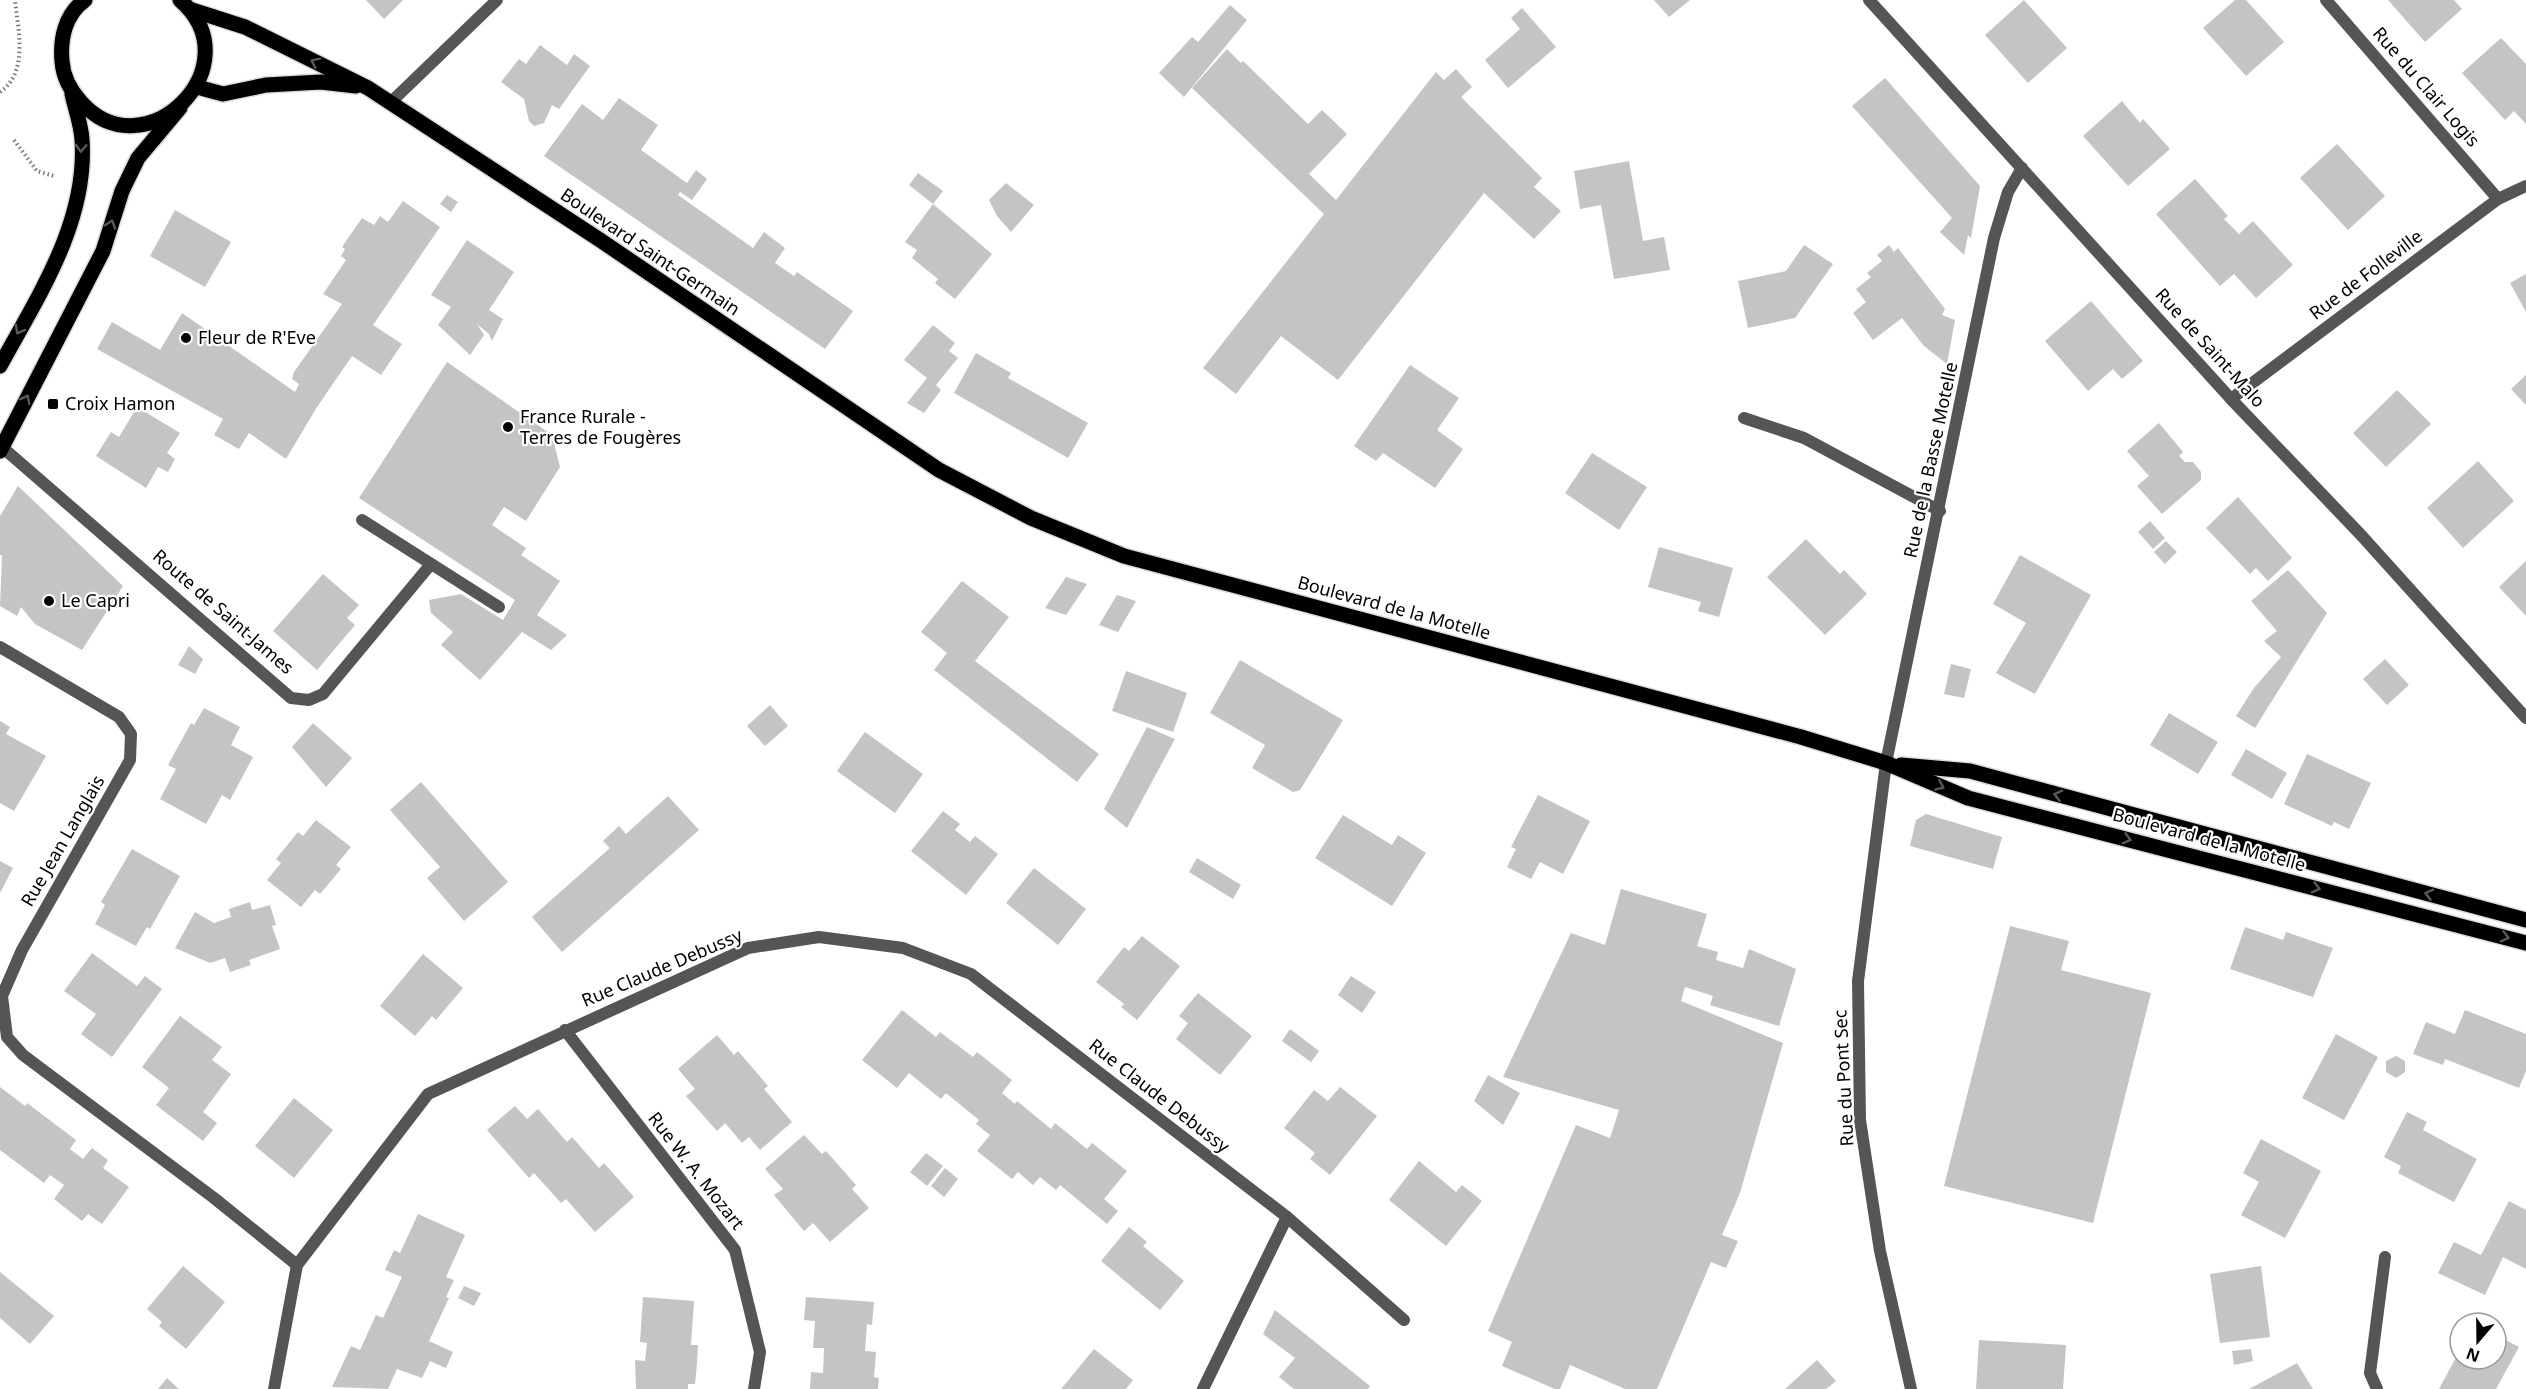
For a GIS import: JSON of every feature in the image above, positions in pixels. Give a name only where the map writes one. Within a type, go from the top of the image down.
[{"type":"main road","points":[[0,366],[43,287],[66,237],[78,194],[82,138],[71,91],[62,69],[60,46],[66,24],[78,4],[85,0]]},
{"type":"main road","points":[[186,5],[203,35],[205,62],[197,87]]},
{"type":"main road","name":"Boulevard Saint-Germain","points":[[186,5],[245,27],[368,88],[600,240],[909,451]]},
{"type":"main road","name":"Boulevard Saint-Germain","points":[[197,87],[223,94],[266,85],[321,82],[368,88]]},
{"type":"main road","name":"Route de Saint-James","points":[[1,449],[103,251],[122,191],[138,158],[197,87]]},
{"type":"main road","points":[[71,91],[87,109],[109,122],[134,126],[158,121],[180,108]]},
{"type":"main road","name":"Boulevard de la Motelle","points":[[909,451],[939,470],[1031,518],[1124,556],[1790,734],[1886,763],[1968,798],[2526,943]]},
{"type":"main road","name":"Boulevard de la Motelle","points":[[1886,763],[1970,771],[2526,920]]},
{"type":"street","points":[[390,103],[497,0]]},
{"type":"street","name":"Rue de Saint-Malo","points":[[1869,0],[2231,399],[2361,535],[2526,718]]},
{"type":"street","name":"Rue du Clair Logis","points":[[2326,0],[2498,199]]},
{"type":"street","name":"Rue de la Basse Motelle","points":[[1886,763],[1940,511],[1994,238],[2008,192],[2022,168]]},
{"type":"street","name":"Rue de Folleville","points":[[2231,399],[2498,199],[2526,186]]},
{"type":"street","points":[[1744,418],[1804,438],[1940,511]]},
{"type":"street","name":"Route de Saint-James","points":[[1,449],[291,698],[309,700],[323,694],[431,564]]},
{"type":"street","points":[[362,520],[499,607]]},
{"type":"street","name":"Rue Jean Langlais","points":[[0,647],[119,717],[131,734],[130,760],[22,950],[2,996],[7,1037],[23,1055],[214,1198],[297,1265]]},
{"type":"street","name":"Rue du Pont Sec","points":[[1886,763],[1858,981],[1860,1120],[1880,1251],[1911,1389]]},
{"type":"street","name":"Rue Claude Debussy","points":[[274,1389],[297,1265],[428,1094],[748,948],[819,937],[903,948],[971,974],[1287,1217],[1404,1320]]},
{"type":"street","name":"Rue W. A. Mozart","points":[[565,1030],[735,1250],[760,1352],[754,1389]]},
{"type":"street","points":[[1203,1389],[1287,1217]]},
{"type":"street","points":[[2377,1389],[2370,1373],[2385,1257]]},
{"type":"path","points":[[0,92],[10,85],[21,52],[15,0]]},
{"type":"path","points":[[14,140],[37,171],[63,179]]},
{"type":"building","points":[[366,0],[403,0],[384,19]]},
{"type":"building","points":[[1654,0],[1690,0],[1669,17]]},
{"type":"building","points":[[2024,0],[2067,48],[2028,83],[1985,35]]},
{"type":"building","points":[[2235,0],[2246,0],[2284,42],[2246,76],[2203,28]]},
{"type":"building","points":[[2388,0],[2454,0],[2462,9],[2425,42]]},
{"type":"building","points":[[1230,5],[1247,20],[1184,97],[1159,73],[1192,37],[1198,42]]},
{"type":"building","points":[[1522,8],[1556,47],[1508,88],[1485,60],[1520,29],[1511,18]]},
{"type":"building","points":[[2501,38],[2526,64],[2526,124],[2514,111],[2505,120],[2462,73]]},
{"type":"building","points":[[540,45],[567,65],[574,54],[590,66],[559,109],[552,105],[544,123],[534,126],[529,121],[524,99],[501,82],[519,59],[526,64]]},
{"type":"building","points":[[1227,49],[1241,63],[1243,61],[1308,124],[1322,110],[1347,134],[1309,174],[1336,200],[1436,72],[1444,80],[1456,69],[1472,87],[1461,97],[1542,178],[1534,187],[1561,211],[1534,239],[1484,193],[1338,380],[1281,336],[1236,394],[1203,368],[1324,214],[1192,88]]},
{"type":"building","points":[[1885,78],[1980,186],[1971,238],[1968,235],[1964,255],[1940,232],[1952,218],[1852,106]]},
{"type":"building","points":[[619,98],[658,125],[641,150],[687,183],[696,170],[707,179],[692,200],[680,192],[678,195],[753,248],[764,232],[785,248],[775,263],[794,276],[797,272],[853,311],[825,349],[544,156],[582,104],[603,120]]},
{"type":"building","points":[[2122,101],[2140,123],[2143,119],[2170,149],[2128,186],[2083,136]]},
{"type":"building","points":[[2337,144],[2385,196],[2348,230],[2300,178]]},
{"type":"building","points":[[1629,161],[1643,241],[1664,237],[1670,270],[1614,279],[1601,205],[1580,209],[1574,171]]},
{"type":"building","points":[[918,173],[943,191],[933,204],[909,185]]},
{"type":"building","points":[[2195,179],[2228,216],[2224,219],[2239,234],[2253,221],[2293,265],[2256,298],[2234,274],[2220,286],[2156,214]]},
{"type":"building","points":[[1006,183],[1034,205],[1011,232],[997,216],[989,200]]},
{"type":"building","points":[[447,195],[458,202],[451,212],[440,204]]},
{"type":"building","points":[[403,201],[440,227],[373,325],[402,344],[381,375],[352,356],[317,407],[286,459],[249,433],[239,449],[214,435],[223,419],[97,349],[112,322],[160,350],[182,313],[295,392],[299,384],[292,379],[294,372],[342,304],[323,294],[346,260],[341,256],[345,249],[342,247],[362,218],[374,225],[380,216],[388,222]]},
{"type":"building","points":[[933,204],[992,254],[955,299],[935,283],[938,279],[912,258],[917,250],[905,242]]},
{"type":"building","points":[[175,210],[231,242],[205,287],[150,256]]},
{"type":"building","points":[[467,240],[514,272],[489,310],[503,319],[492,341],[489,334],[477,324],[484,335],[470,355],[438,325],[451,307],[431,295]]},
{"type":"building","points":[[1804,245],[1833,264],[1795,318],[1748,328],[1738,281],[1786,271]]},
{"type":"building","points":[[1889,245],[1894,252],[1898,248],[1945,309],[1942,315],[1955,320],[1947,364],[1924,346],[1902,318],[1873,340],[1853,313],[1866,302],[1856,289],[1871,277],[1867,273],[1882,261],[1877,255]]},
{"type":"building","points":[[2526,274],[2526,312],[2510,283]]},
{"type":"building","points":[[2091,301],[2143,361],[2122,379],[2113,369],[2088,391],[2045,341]]},
{"type":"building","points":[[933,325],[955,343],[949,351],[958,358],[936,385],[941,390],[924,413],[907,403],[927,378],[904,360]]},
{"type":"building","points":[[976,353],[1011,373],[1008,378],[1088,423],[1068,458],[954,393]]},
{"type":"building","points":[[447,362],[552,435],[560,467],[526,521],[504,507],[492,525],[526,548],[521,555],[560,581],[537,615],[567,635],[551,650],[522,632],[480,680],[441,645],[453,632],[431,613],[429,600],[461,594],[503,620],[515,600],[359,498]]},
{"type":"building","points":[[1410,365],[1459,398],[1437,430],[1463,449],[1435,488],[1383,453],[1376,461],[1354,446]]},
{"type":"building","points":[[2526,375],[2526,405],[2511,389]]},
{"type":"building","points":[[2397,390],[2431,424],[2386,467],[2353,433]]},
{"type":"building","points":[[137,407],[180,433],[167,453],[175,459],[168,472],[158,467],[146,488],[96,456],[111,432],[119,437]]},
{"type":"building","points":[[2159,423],[2183,452],[2179,456],[2185,462],[2193,462],[2201,472],[2201,480],[2162,514],[2137,486],[2149,476],[2127,451]]},
{"type":"building","points":[[1592,453],[1647,487],[1619,530],[1565,493]]},
{"type":"building","points":[[2478,461],[2514,501],[2463,548],[2427,508]]},
{"type":"building","points":[[18,486],[123,586],[82,650],[35,624],[21,607],[17,616],[0,606],[2,555],[0,555],[0,516]]},
{"type":"building","points":[[2238,497],[2292,558],[2268,581],[2256,568],[2250,574],[2206,528]]},
{"type":"building","points":[[2150,521],[2165,538],[2153,549],[2138,532]]},
{"type":"building","points":[[1806,539],[1840,574],[1844,570],[1867,594],[1825,635],[1767,577]]},
{"type":"building","points":[[2166,541],[2177,552],[2165,564],[2154,552]]},
{"type":"building","points":[[1659,547],[1733,568],[1719,617],[1698,611],[1701,602],[1648,587]]},
{"type":"building","points":[[2020,555],[2091,595],[2035,694],[1996,673],[2026,623],[1993,604]]},
{"type":"building","points":[[2526,561],[2526,616],[2499,587]]},
{"type":"building","points":[[2288,570],[2327,613],[2255,728],[2236,716],[2254,688],[2281,657],[2264,641],[2277,631],[2251,601]]},
{"type":"building","points":[[323,574],[359,605],[347,618],[355,625],[317,670],[273,631]]},
{"type":"building","points":[[1066,577],[1087,584],[1066,615],[1045,608]]},
{"type":"building","points":[[962,581],[1009,617],[975,661],[1099,754],[1077,782],[934,670],[947,653],[921,632]]},
{"type":"building","points":[[1117,595],[1136,601],[1118,632],[1099,625]]},
{"type":"building","points":[[189,646],[203,659],[195,674],[178,665]]},
{"type":"building","points":[[2385,659],[2409,685],[2387,705],[2363,679]]},
{"type":"building","points":[[1240,660],[1343,720],[1300,790],[1293,792],[1252,768],[1265,745],[1210,713]]},
{"type":"building","points":[[1951,664],[1971,669],[1964,698],[1944,694]]},
{"type":"building","points":[[1126,671],[1187,693],[1173,732],[1112,711]]},
{"type":"building","points":[[770,705],[788,726],[765,746],[747,726]]},
{"type":"building","points":[[204,708],[240,727],[231,745],[253,757],[230,800],[222,795],[206,824],[160,799],[176,769],[168,765],[191,723],[194,725]]},
{"type":"building","points":[[2169,713],[2218,742],[2198,774],[2150,745]]},
{"type":"building","points":[[0,721],[10,727],[6,734],[46,756],[14,811],[0,803]]},
{"type":"building","points":[[313,723],[352,758],[326,787],[292,747]]},
{"type":"building","points":[[1147,727],[1175,739],[1127,828],[1104,809]]},
{"type":"building","points":[[865,732],[923,774],[895,813],[837,771]]},
{"type":"building","points":[[2246,749],[2287,773],[2272,799],[2231,775]]},
{"type":"building","points":[[2307,754],[2371,783],[2349,829],[2334,822],[2332,826],[2284,804]]},
{"type":"building","points":[[421,782],[508,882],[464,921],[427,878],[440,867],[390,810]]},
{"type":"building","points":[[1538,795],[1590,821],[1563,874],[1540,862],[1531,879],[1507,867],[1516,849],[1511,847]]},
{"type":"building","points":[[668,796],[699,830],[562,952],[532,917],[610,848],[603,841],[619,826],[626,834]]},
{"type":"building","points":[[943,811],[960,824],[955,830],[970,842],[975,836],[998,854],[966,895],[911,851]]},
{"type":"building","points":[[1926,814],[2002,837],[1993,869],[1910,846],[1916,820]]},
{"type":"building","points":[[1343,815],[1392,845],[1398,835],[1426,853],[1392,906],[1315,858]]},
{"type":"building","points":[[316,820],[351,847],[336,865],[341,869],[320,894],[315,890],[301,907],[267,880],[281,863],[276,859],[298,832],[303,836]]},
{"type":"building","points":[[132,849],[180,876],[150,929],[147,927],[136,946],[95,924],[105,905],[101,902]]},
{"type":"building","points":[[1197,858],[1241,885],[1233,899],[1189,872]]},
{"type":"building","points":[[0,861],[13,868],[0,893]]},
{"type":"building","points":[[1034,868],[1086,909],[1058,945],[1006,903]]},
{"type":"building","points":[[1621,889],[1707,914],[1697,946],[1718,952],[1716,960],[1743,968],[1749,949],[1796,969],[1779,1026],[1710,1005],[1713,996],[1685,987],[1681,1001],[1783,1043],[1740,1193],[1722,1235],[1738,1241],[1726,1268],[1711,1262],[1657,1389],[1625,1389],[1570,1365],[1560,1389],[1555,1389],[1502,1366],[1512,1342],[1488,1331],[1576,1125],[1610,1138],[1619,1110],[1503,1077],[1571,933],[1605,945]]},
{"type":"building","points":[[250,902],[252,910],[270,905],[276,925],[272,926],[280,949],[249,960],[251,965],[230,972],[225,958],[210,963],[175,948],[195,912],[214,923],[231,917],[229,909]]},
{"type":"building","points":[[2010,926],[2069,941],[2061,970],[2151,993],[2093,1223],[1944,1186]]},
{"type":"building","points":[[2245,927],[2283,940],[2286,932],[2333,948],[2313,997],[2230,969]]},
{"type":"building","points":[[1142,936],[1180,966],[1137,1020],[1121,1007],[1124,1004],[1096,982],[1124,947],[1129,951]]},
{"type":"building","points":[[92,953],[137,986],[145,976],[162,989],[112,1057],[81,1034],[96,1014],[64,991]]},
{"type":"building","points":[[423,954],[463,988],[436,1020],[432,1016],[415,1036],[380,1006]]},
{"type":"building","points":[[1351,976],[1376,992],[1362,1013],[1338,995]]},
{"type":"building","points":[[1198,993],[1252,1036],[1220,1075],[1176,1039],[1188,1023],[1179,1016]]},
{"type":"building","points":[[902,1010],[936,1037],[940,1032],[973,1057],[977,1052],[1012,1080],[1002,1093],[1015,1104],[1017,1101],[1051,1129],[1055,1123],[1087,1149],[1092,1143],[1127,1171],[1104,1199],[1118,1211],[1107,1224],[1060,1185],[1056,1190],[1040,1177],[1033,1185],[1018,1172],[1012,1179],[977,1151],[990,1135],[976,1124],[979,1120],[946,1093],[941,1099],[909,1073],[897,1088],[862,1060]]},
{"type":"building","points":[[2465,1010],[2526,1034],[2526,1071],[2519,1088],[2445,1059],[2443,1065],[2413,1054],[2426,1022],[2455,1034]]},
{"type":"building","points":[[180,1016],[222,1047],[212,1060],[231,1074],[203,1112],[217,1123],[203,1141],[156,1105],[169,1088],[142,1067]]},
{"type":"building","points":[[1290,1029],[1319,1051],[1311,1062],[1282,1041]]},
{"type":"building","points":[[2336,1034],[2378,1057],[2344,1120],[2302,1098]]},
{"type":"building","points":[[717,1035],[734,1055],[738,1051],[768,1086],[764,1089],[792,1122],[760,1150],[749,1137],[742,1143],[725,1123],[717,1131],[686,1096],[695,1089],[678,1069]]},
{"type":"building","points":[[2396,1056],[2405,1061],[2405,1072],[2396,1078],[2386,1072],[2386,1061]]},
{"type":"building","points":[[1488,1075],[1520,1093],[1503,1125],[1474,1101]]},
{"type":"building","points":[[0,1087],[25,1106],[27,1103],[76,1140],[70,1149],[83,1159],[92,1148],[108,1160],[103,1168],[129,1187],[102,1224],[88,1214],[82,1221],[54,1199],[64,1185],[50,1175],[44,1183],[0,1150]]},
{"type":"building","points":[[1340,1087],[1377,1116],[1330,1175],[1310,1159],[1315,1153],[1284,1128],[1314,1090],[1328,1101]]},
{"type":"building","points":[[294,1098],[333,1130],[294,1178],[255,1146]]},
{"type":"building","points":[[515,1106],[527,1119],[538,1109],[567,1142],[572,1137],[599,1168],[604,1163],[634,1197],[595,1232],[566,1199],[561,1203],[534,1173],[529,1178],[487,1130]]},
{"type":"building","points":[[2407,1112],[2427,1122],[2423,1130],[2477,1159],[2454,1202],[2398,1173],[2401,1166],[2384,1157]]},
{"type":"building","points":[[804,1135],[822,1154],[826,1151],[856,1185],[852,1189],[869,1208],[830,1242],[813,1223],[804,1231],[774,1195],[783,1189],[765,1169]]},
{"type":"building","points":[[2261,1139],[2321,1171],[2285,1238],[2241,1215],[2259,1182],[2243,1173]]},
{"type":"building","points":[[926,1153],[943,1166],[927,1186],[910,1172]]},
{"type":"building","points":[[1419,1161],[1456,1192],[1462,1185],[1482,1201],[1446,1246],[1389,1200]]},
{"type":"building","points":[[945,1168],[958,1179],[944,1197],[931,1186]]},
{"type":"building","points":[[2509,1201],[2526,1210],[2526,1269],[2503,1257],[2485,1295],[2438,1273],[2454,1242],[2481,1255]]},
{"type":"building","points":[[418,1214],[465,1235],[446,1277],[454,1280],[446,1297],[449,1298],[429,1341],[453,1352],[446,1368],[430,1361],[422,1378],[397,1369],[388,1389],[332,1387],[351,1346],[360,1350],[376,1315],[383,1318],[402,1277],[385,1270],[394,1250],[400,1253]]},
{"type":"building","points":[[1129,1227],[1147,1242],[1143,1246],[1184,1281],[1160,1310],[1101,1261]]},
{"type":"building","points":[[183,1266],[225,1302],[186,1349],[159,1326],[162,1322],[147,1309]]},
{"type":"building","points":[[2261,1266],[2270,1337],[2220,1343],[2210,1274]]},
{"type":"building","points":[[0,1272],[54,1316],[30,1344],[0,1318]]},
{"type":"building","points":[[464,1286],[481,1293],[474,1306],[458,1298]]},
{"type":"building","points":[[643,1297],[694,1301],[691,1345],[698,1345],[697,1364],[695,1384],[688,1384],[688,1389],[636,1389],[635,1360],[645,1361],[647,1343],[640,1342]]},
{"type":"building","points":[[806,1297],[874,1302],[872,1325],[867,1324],[865,1351],[876,1352],[874,1377],[879,1378],[878,1389],[810,1389],[811,1372],[823,1373],[824,1348],[813,1348],[815,1321],[804,1320]]},
{"type":"building","points":[[1275,1310],[1370,1386],[1368,1389],[1294,1389],[1279,1377],[1295,1358],[1263,1334]]},
{"type":"building","points":[[1979,1340],[2066,1345],[2063,1389],[1976,1389]]},
{"type":"building","points":[[2508,1341],[2519,1347],[2508,1367]]},
{"type":"building","points":[[1094,1349],[1133,1380],[1126,1389],[1061,1389]]},
{"type":"building","points":[[2251,1349],[2253,1361],[2234,1365],[2232,1351]]},
{"type":"building","points":[[1817,1360],[1836,1381],[1826,1389],[1785,1389]]},
{"type":"building","points":[[2297,1363],[2313,1389],[2249,1389]]},
{"type":"building","points":[[2449,1371],[2506,1371],[2496,1389],[2439,1389]]},
{"type":"building","points":[[167,1378],[179,1389],[158,1389]]},
{"type":"place","name":"Fleur de R'Eve","points":[[186,338]]},
{"type":"place","name":"Croix Hamon","points":[[53,404]]},
{"type":"place","name":"France Rurale - Terres de Fougères","points":[[508,427]]},
{"type":"place","name":"Le Capri","points":[[49,601]]}]
